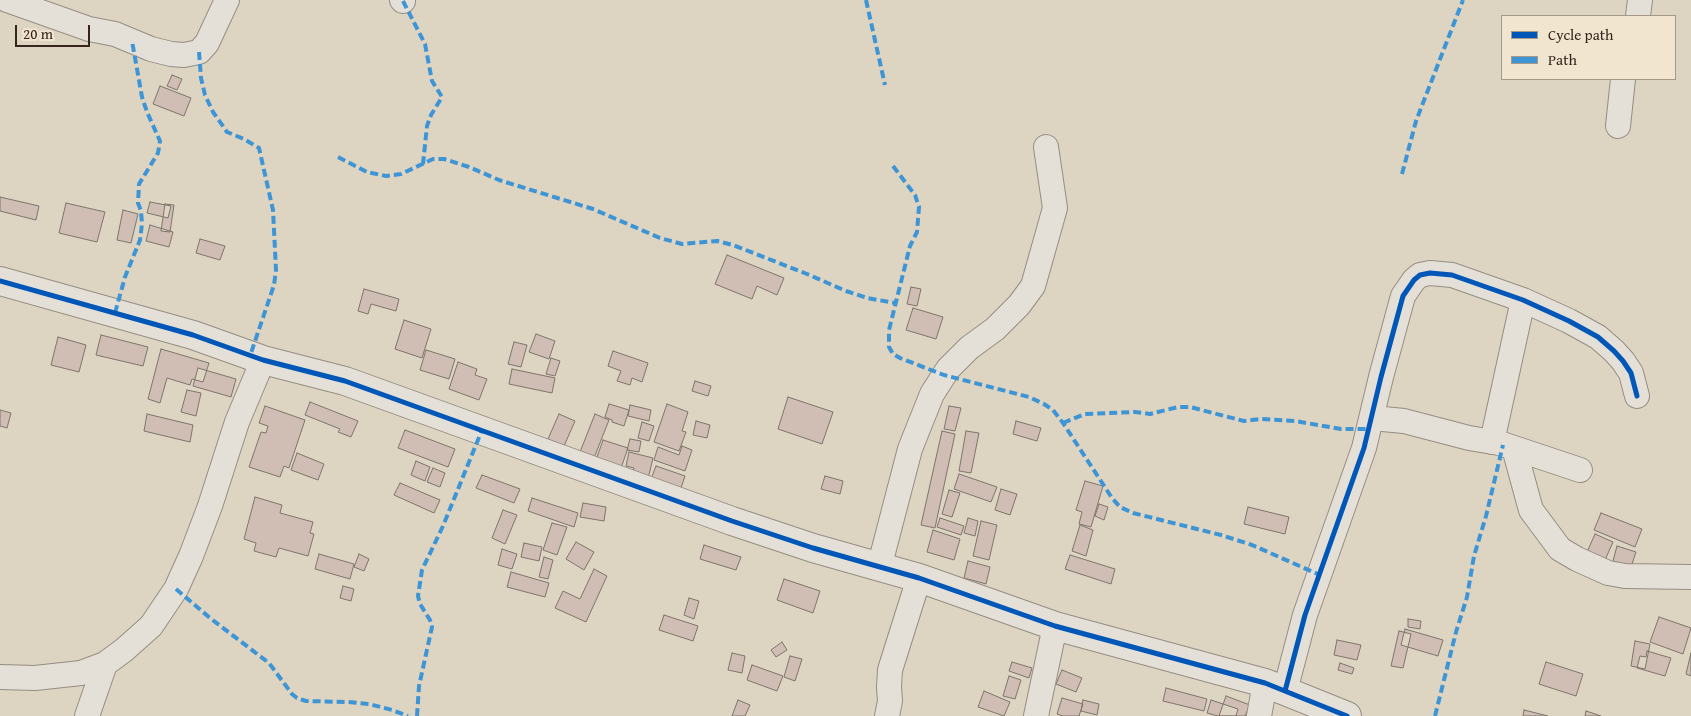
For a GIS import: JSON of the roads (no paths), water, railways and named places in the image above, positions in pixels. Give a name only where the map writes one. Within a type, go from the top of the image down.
[{"type":"street","points":[[7,0],[89,29],[115,34],[151,50],[184,55],[199,52],[207,43],[227,0]]},
{"type":"street","points":[[1638,15],[1640,0]]},
{"type":"street","points":[[1618,126],[1623,80]]},
{"type":"street","points":[[879,568],[910,449],[932,394],[948,370],[969,348],[995,329],[1019,305],[1033,286],[1055,208],[1046,147]]},
{"type":"street","points":[[1259,716],[1275,687],[1305,615],[1364,448],[1403,296],[1414,280],[1420,275],[1430,273],[1452,275],[1522,300],[1569,321],[1598,337],[1623,361],[1631,373],[1637,396]]},
{"type":"street","points":[[0,281],[193,335],[263,360],[345,381],[732,521],[812,548],[919,578],[1055,626],[1275,687],[1347,716]]},
{"type":"street","points":[[1522,300],[1506,381],[1503,445],[1530,510],[1560,548],[1576,560],[1608,573],[1625,576],[1691,577]]},
{"type":"street","points":[[0,677],[36,678],[81,673],[106,664],[151,626],[176,589],[210,506],[237,422],[263,360]]},
{"type":"street","points":[[1372,418],[1404,421],[1503,445],[1580,470]]},
{"type":"street","points":[[887,716],[890,701],[890,670],[919,578]]},
{"type":"street","points":[[1036,716],[1055,626]]},
{"type":"street","points":[[87,716],[106,664]]}]
